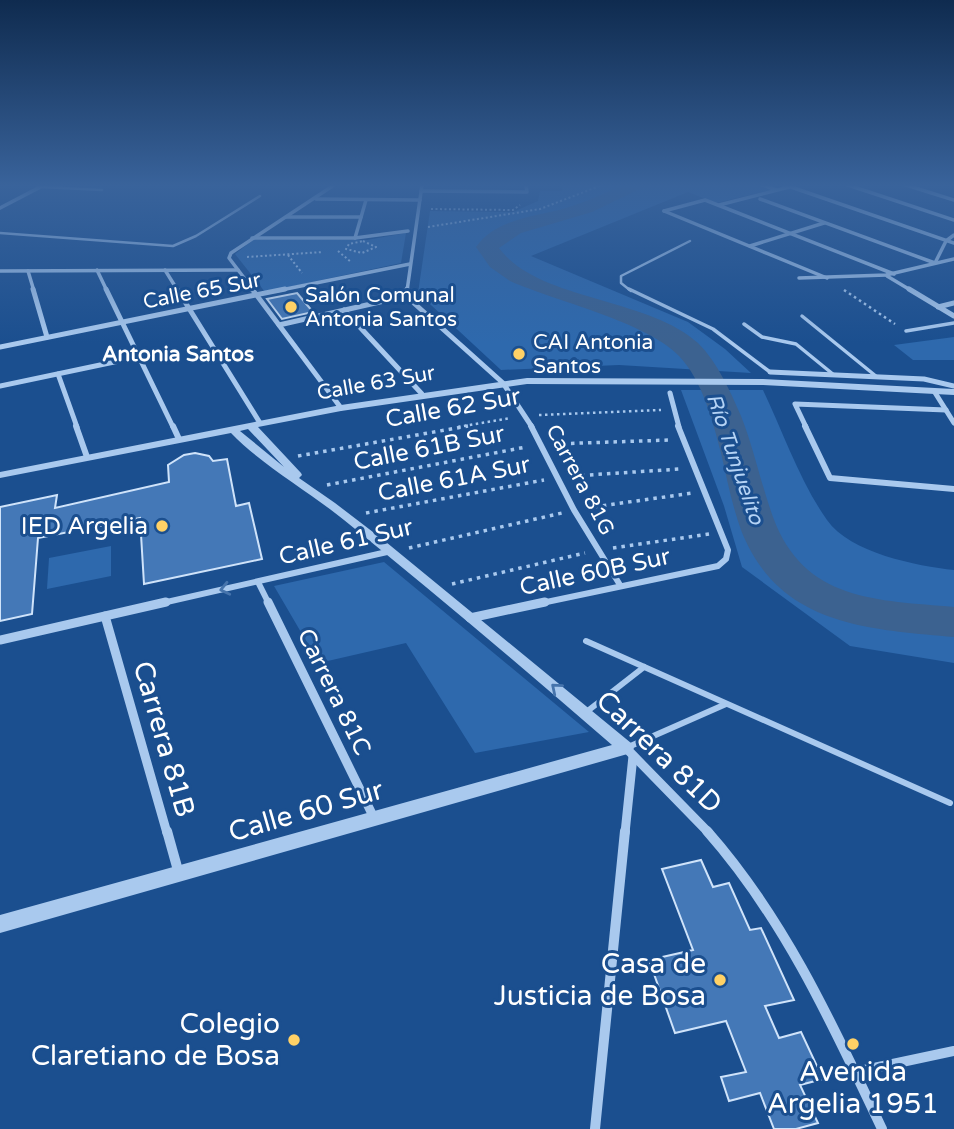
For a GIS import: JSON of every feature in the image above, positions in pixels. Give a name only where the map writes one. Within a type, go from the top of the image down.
[{"type":"street","points":[[341,408],[229,258],[230,253],[251,238],[355,238]]},
{"type":"street","points":[[279,325],[406,296],[414,238]]},
{"type":"street","points":[[730,238],[827,278]]},
{"type":"street","points":[[750,246],[777,238]]},
{"type":"street","points":[[799,238],[894,274]]},
{"type":"street","points":[[865,238],[935,263]]},
{"type":"street","points":[[936,238],[954,243]]},
{"type":"street","points":[[935,263],[950,238]]},
{"type":"street","points":[[799,278],[886,275],[954,259]]},
{"type":"street","name":"Calle 65 Sur","points":[[0,347],[410,264]]},
{"type":"street","points":[[96,270],[179,439]]},
{"type":"street","name":"Carrera 81D","points":[[165,270],[255,424],[309,489]]},
{"type":"street","points":[[0,271],[238,270]]},
{"type":"street","points":[[28,271],[47,337]]},
{"type":"street","points":[[886,275],[954,316]]},
{"type":"street","name":"Carrera 81G","points":[[406,296],[503,383],[526,415],[574,510],[621,585]]},
{"type":"street","points":[[939,307],[954,303]]},
{"type":"street","points":[[344,310],[422,394]]},
{"type":"street","points":[[0,386],[138,357]]},
{"type":"street","points":[[770,372],[923,379],[954,386]]},
{"type":"street","points":[[58,374],[87,457]]},
{"type":"street","name":"Calle 63 Sur","points":[[0,475],[341,408],[503,383],[547,380],[763,382],[934,391]]},
{"type":"street","points":[[934,391],[954,392]]},
{"type":"street","points":[[934,391],[954,423]]},
{"type":"street","points":[[670,393],[692,468],[721,533]]},
{"type":"street","points":[[946,410],[795,404],[830,478],[954,489]]},
{"type":"street","name":"Carrera 81D","points":[[232,428],[264,458],[347,517],[585,713],[629,752],[706,831],[757,897],[855,1072],[882,1129]]},
{"type":"street","name":"Calle 60B Sur","points":[[470,618],[718,566],[726,559],[728,550],[721,533]]},
{"type":"street","name":"Calle 61 Sur","points":[[0,640],[387,552]]},
{"type":"street","name":"Carrera 81C","points":[[258,582],[375,820]]},
{"type":"street","name":"Carrera 81B","points":[[105,616],[180,874]]},
{"type":"street","points":[[595,1129],[629,752]]},
{"type":"street","name":"Calle 60 Sur","points":[[0,924],[629,752]]},
{"type":"street","points":[[855,1072],[954,1051]]},
{"type":"lane","points":[[62,238],[173,246],[192,238]]},
{"type":"lane","points":[[690,242],[628,271],[621,276],[621,283],[632,292],[713,329],[770,372]]},
{"type":"lane","points":[[802,316],[877,377]]},
{"type":"lane","points":[[906,331],[954,323]]},
{"type":"lane","points":[[744,324],[769,339],[796,344],[834,375]]},
{"type":"lane","points":[[586,641],[950,803]]},
{"type":"lane","points":[[585,713],[645,667]]},
{"type":"lane","points":[[629,752],[726,704]]},
{"type":"path","points":[[323,238],[364,274]]},
{"type":"path","points":[[288,255],[311,285]]},
{"type":"path","points":[[827,278],[906,331]]},
{"type":"path","name":"Calle 62 Sur","points":[[282,458],[526,415],[673,409]]},
{"type":"path","name":"Calle 61B Sur","points":[[309,489],[540,445],[682,440]]},
{"type":"path","name":"Calle 61A Sur","points":[[347,517],[558,477],[692,468]]},
{"type":"path","name":"Calle 61 Sur","points":[[387,552],[574,510],[702,492]]},
{"type":"path","points":[[433,588],[597,550],[721,533]]},
{"type":"shaded area","points":[[405,238],[401,263],[265,292],[235,254],[253,240]]},
{"type":"shaded area","points":[[426,238],[576,238],[531,256],[688,322],[725,349],[751,373],[619,365],[501,370],[418,293]]},
{"type":"shaded area","points":[[954,337],[954,360],[913,360],[894,345]]},
{"type":"shaded area","points":[[681,390],[763,390],[808,490],[827,520],[838,531],[851,541],[885,556],[954,570],[954,663],[850,646],[742,567],[724,506]]},
{"type":"shaded area","points":[[111,546],[111,576],[47,589],[49,558]]},
{"type":"shaded area","points":[[384,562],[589,732],[475,753],[406,643],[319,663],[274,586]]},
{"type":"building","name":"Salón Comunal Antonia Santos","points":[[297,293],[313,312],[282,319],[267,299]]},
{"type":"building","points":[[195,453],[209,456],[213,461],[227,459],[236,506],[249,503],[262,559],[144,584],[140,518],[38,538],[32,614],[0,621],[0,507],[57,495],[55,508],[169,482],[168,465],[184,455]]},
{"type":"building","name":"Casa de Justicia de Bosa","points":[[701,860],[713,887],[729,883],[750,930],[761,928],[794,1000],[765,1006],[779,1038],[801,1032],[823,1079],[800,1085],[818,1123],[796,1129],[774,1129],[760,1093],[729,1101],[721,1077],[746,1072],[726,1021],[675,1033],[649,960],[693,950],[662,869]]},
{"type":"waterway","name":"Río Tunjuelito","points":[[498,238],[487,247],[498,262],[518,276],[667,334],[693,355],[712,384],[729,426],[761,533],[776,561],[795,582],[817,596],[868,613],[954,622]]},
{"type":"place","name":"Salón Comunal Antonia Santos","points":[[291,307]]},
{"type":"place","name":"CAI Antonia Santos","points":[[519,354]]},
{"type":"place","name":"IED Argelia","points":[[162,526]]},
{"type":"place","name":"Casa de Justicia de Bosa","points":[[720,980]]},
{"type":"place","name":"Colegio Claretiano de Bosa","points":[[294,1040]]},
{"type":"place","name":"Avenida Argelia 1951","points":[[853,1044]]},
{"type":"district","name":"Antonia Santos","points":[[178,354]]}]
